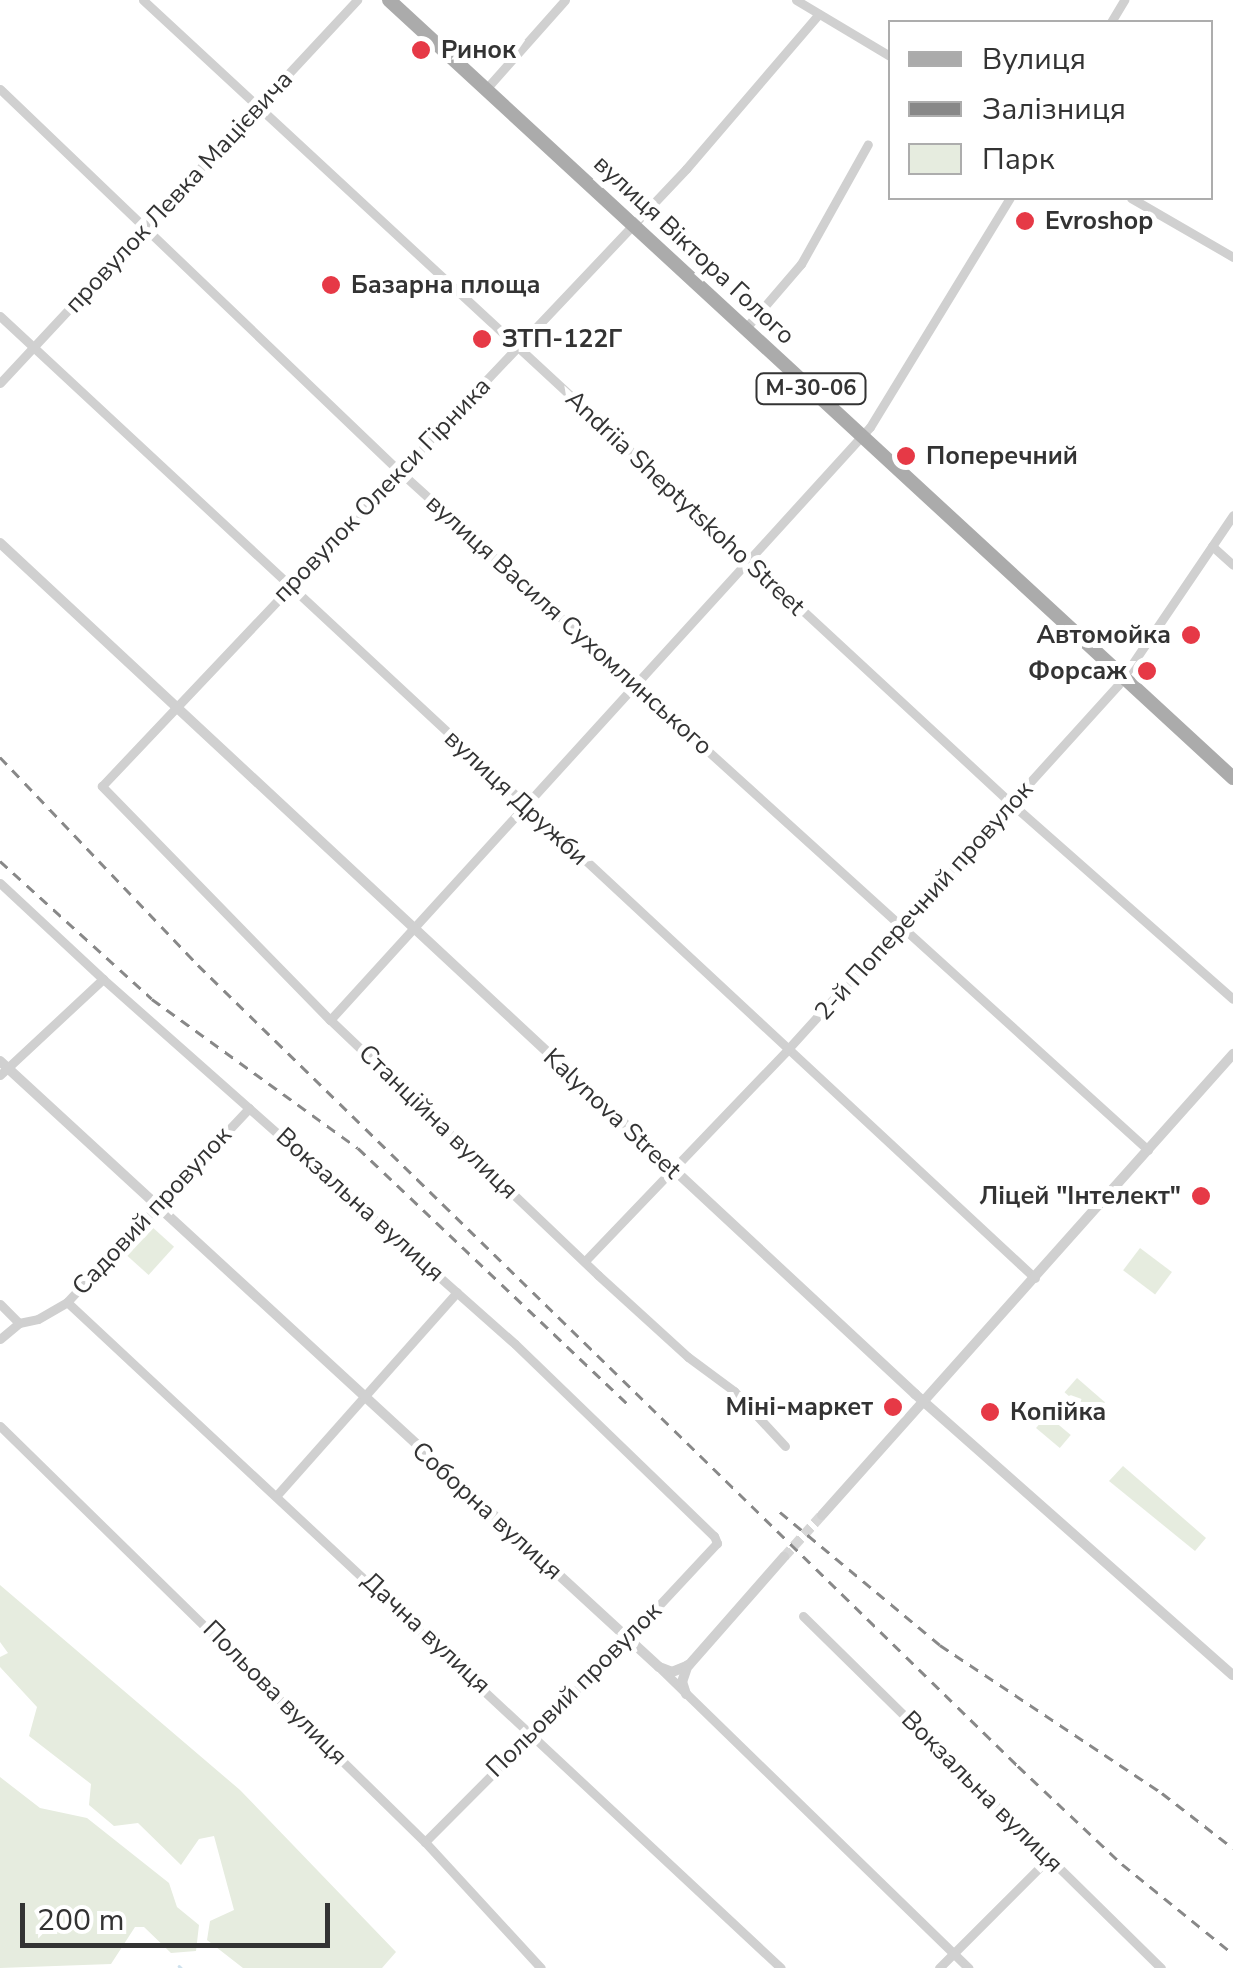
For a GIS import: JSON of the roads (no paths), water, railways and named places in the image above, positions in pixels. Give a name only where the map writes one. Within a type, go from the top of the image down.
[{"type":"main road","name":"вулиця Віктора Голого","points":[[389,0],[1233,778]]},
{"type":"street","name":"Andriia Sheptytskoho Street","points":[[143,0],[1013,805],[1233,999]]},
{"type":"street","name":"провулок Левка Мацієвича","points":[[0,382],[357,0]]},
{"type":"street","points":[[486,89],[565,0]]},
{"type":"street","points":[[796,0],[888,55]]},
{"type":"street","name":"провулок Олекси Гірника","points":[[102,786],[686,170],[819,14]]},
{"type":"street","name":"вулиця Василя Сухомлинського","points":[[0,89],[399,471],[1148,1150]]},
{"type":"street","points":[[745,328],[801,264],[868,144]]},
{"type":"street","points":[[330,1020],[862,436],[1009,200]]},
{"type":"street","points":[[1134,200],[1233,257]]},
{"type":"street","name":"вулиця Дружби","points":[[0,316],[288,588],[1035,1278]]},
{"type":"street","name":"2-й Поперечний провулок","points":[[584,1261],[902,926],[1124,678],[1233,515]]},
{"type":"street","name":"Kalynova Street","points":[[0,543],[672,1170],[925,1402],[1233,1675]]},
{"type":"street","points":[[1212,546],[1233,564]]},
{"type":"street","name":"Станційна вулиця","points":[[102,786],[330,1020],[584,1261],[688,1356],[734,1390],[785,1446]]},
{"type":"street","name":"Вокзальна вулиця","points":[[0,883],[102,979],[457,1292],[714,1536]]},
{"type":"street","points":[[2,1068],[102,979]]},
{"type":"street","points":[[822,1515],[1233,1054]]},
{"type":"street","name":"Соборна вулиця","points":[[2,1068],[628,1638],[968,1968]]},
{"type":"street","name":"Садовий провулок","points":[[0,1339],[18,1324],[38,1319],[68,1302],[249,1108]]},
{"type":"street","points":[[277,1495],[457,1292]]},
{"type":"street","name":"Дачна вулиця","points":[[68,1302],[533,1732],[781,1968]]},
{"type":"street","points":[[0,1304],[18,1324]]},
{"type":"street","name":"Польова вулиця","points":[[0,1426],[425,1842],[541,1968]]},
{"type":"street","name":"Польовий провулок","points":[[425,1842],[717,1544],[714,1536]]},
{"type":"street","points":[[686,1694],[682,1682],[689,1664],[784,1557]]},
{"type":"street","name":"Вокзальна вулиця","points":[[803,1616],[1162,1968]]},
{"type":"street","points":[[660,1668],[672,1672],[689,1664]]},
{"type":"street","points":[[939,1968],[1048,1858]]},
{"type":"tunnel","points":[[784,1557],[822,1515]]},
{"type":"railway","points":[[0,757],[198,965],[1018,1766],[1122,1864],[1233,1954]]},
{"type":"railway","points":[[0,861],[152,999],[358,1148],[630,1406]]},
{"type":"railway","points":[[780,1512],[940,1645],[1162,1793],[1233,1848]]},
{"type":"place","name":"Ринок","points":[[421,50]]},
{"type":"place","name":"Evroshop","points":[[1025,221]]},
{"type":"place","name":"Базарна площа","points":[[331,285]]},
{"type":"place","name":"ЗТП-122Г","points":[[482,339]]},
{"type":"place","name":"Поперечний","points":[[906,456]]},
{"type":"place","name":"Автомойка","points":[[1191,635]]},
{"type":"place","name":"Форсаж","points":[[1147,671]]},
{"type":"place","name":"Ліцей \"Інтелект\"","points":[[1201,1196]]},
{"type":"place","name":"Міні-маркет","points":[[893,1407]]},
{"type":"place","name":"Копійка","points":[[990,1412]]}]
